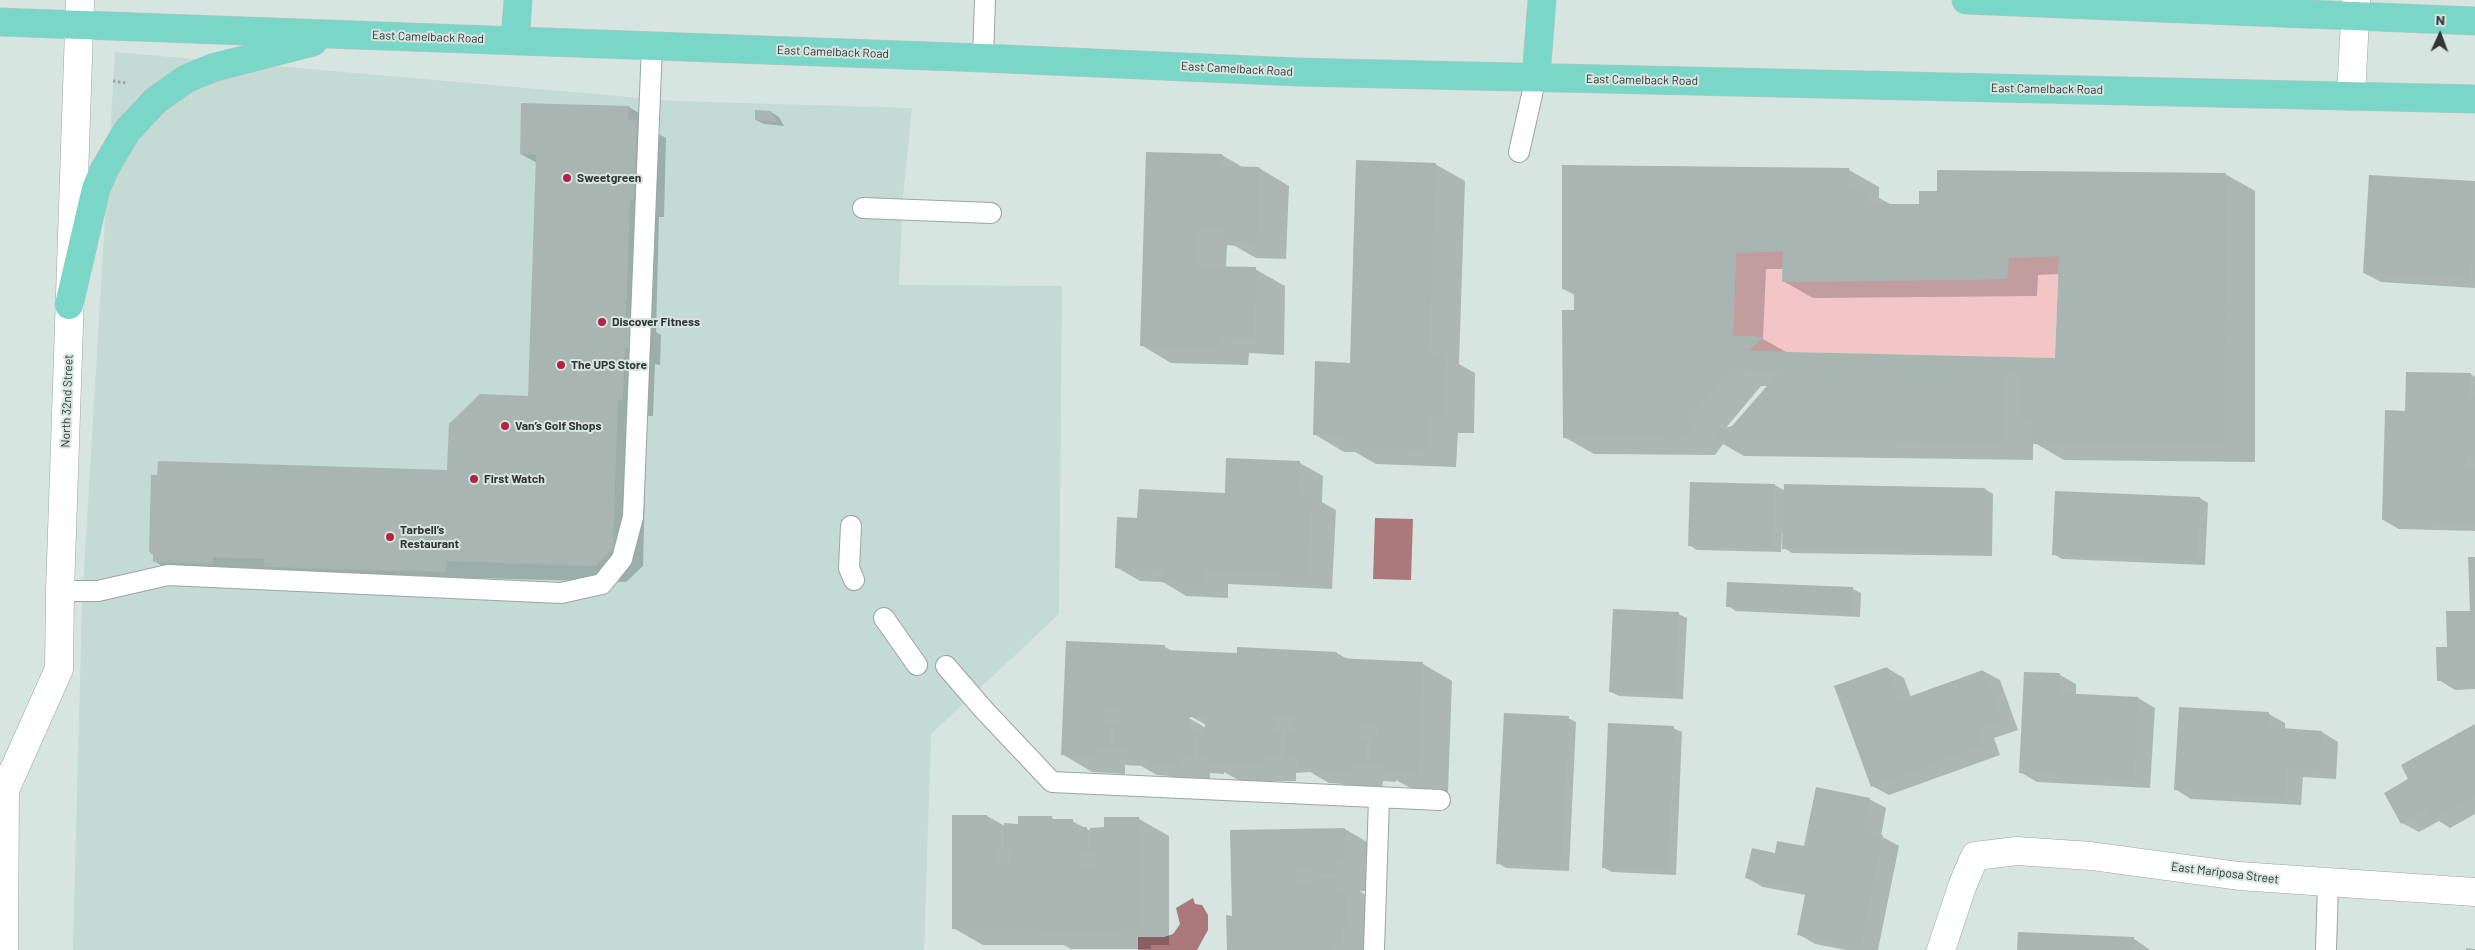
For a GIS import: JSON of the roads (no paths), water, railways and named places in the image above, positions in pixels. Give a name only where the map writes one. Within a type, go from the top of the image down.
[{"type":"main road","points":[[515,41],[518,0]]},
{"type":"main road","points":[[1536,78],[1542,0]]},
{"type":"main road","points":[[1966,0],[2356,8],[2475,21]]},
{"type":"main road","points":[[2351,96],[2356,8]]},
{"type":"main road","name":"East Camelback Road","points":[[0,22],[80,12],[342,34],[984,58],[1297,72],[2475,99]]},
{"type":"main road","name":"North 32nd Street","points":[[4,950],[2,785],[59,669],[60,590],[68,421],[80,12]]},
{"type":"main road","points":[[70,305],[96,188],[104,170],[127,131],[156,100],[186,79],[212,68],[342,34]]},
{"type":"main road","name":"East Mariposa Street","points":[[1941,950],[1963,884],[1975,856],[2017,851],[2091,856],[2239,876],[2328,884],[2475,892]]},
{"type":"lane","points":[[984,58],[985,0]]},
{"type":"lane","points":[[60,590],[98,591],[168,575],[562,593],[602,584],[622,559],[633,518],[652,45]]},
{"type":"lane","points":[[1519,152],[1536,78]]},
{"type":"lane","points":[[863,208],[990,213]]},
{"type":"lane","points":[[851,526],[849,568],[854,580]]},
{"type":"lane","points":[[884,618],[916,664]]},
{"type":"lane","points":[[946,666],[984,710],[1052,782],[1440,800]]},
{"type":"lane","points":[[1374,950],[1379,798]]},
{"type":"lane","points":[[2326,950],[2328,884]]},
{"type":"place","name":"Sweetgreen","points":[[567,178]]},
{"type":"place","name":"Discover Fitness","points":[[602,322]]},
{"type":"place","name":"The UPS Store","points":[[561,365]]},
{"type":"place","name":"Van’s Golf Shops","points":[[505,426]]},
{"type":"place","name":"First Watch","points":[[474,479]]},
{"type":"place","name":"Tarbell’s Restaurant","points":[[390,537]]}]
